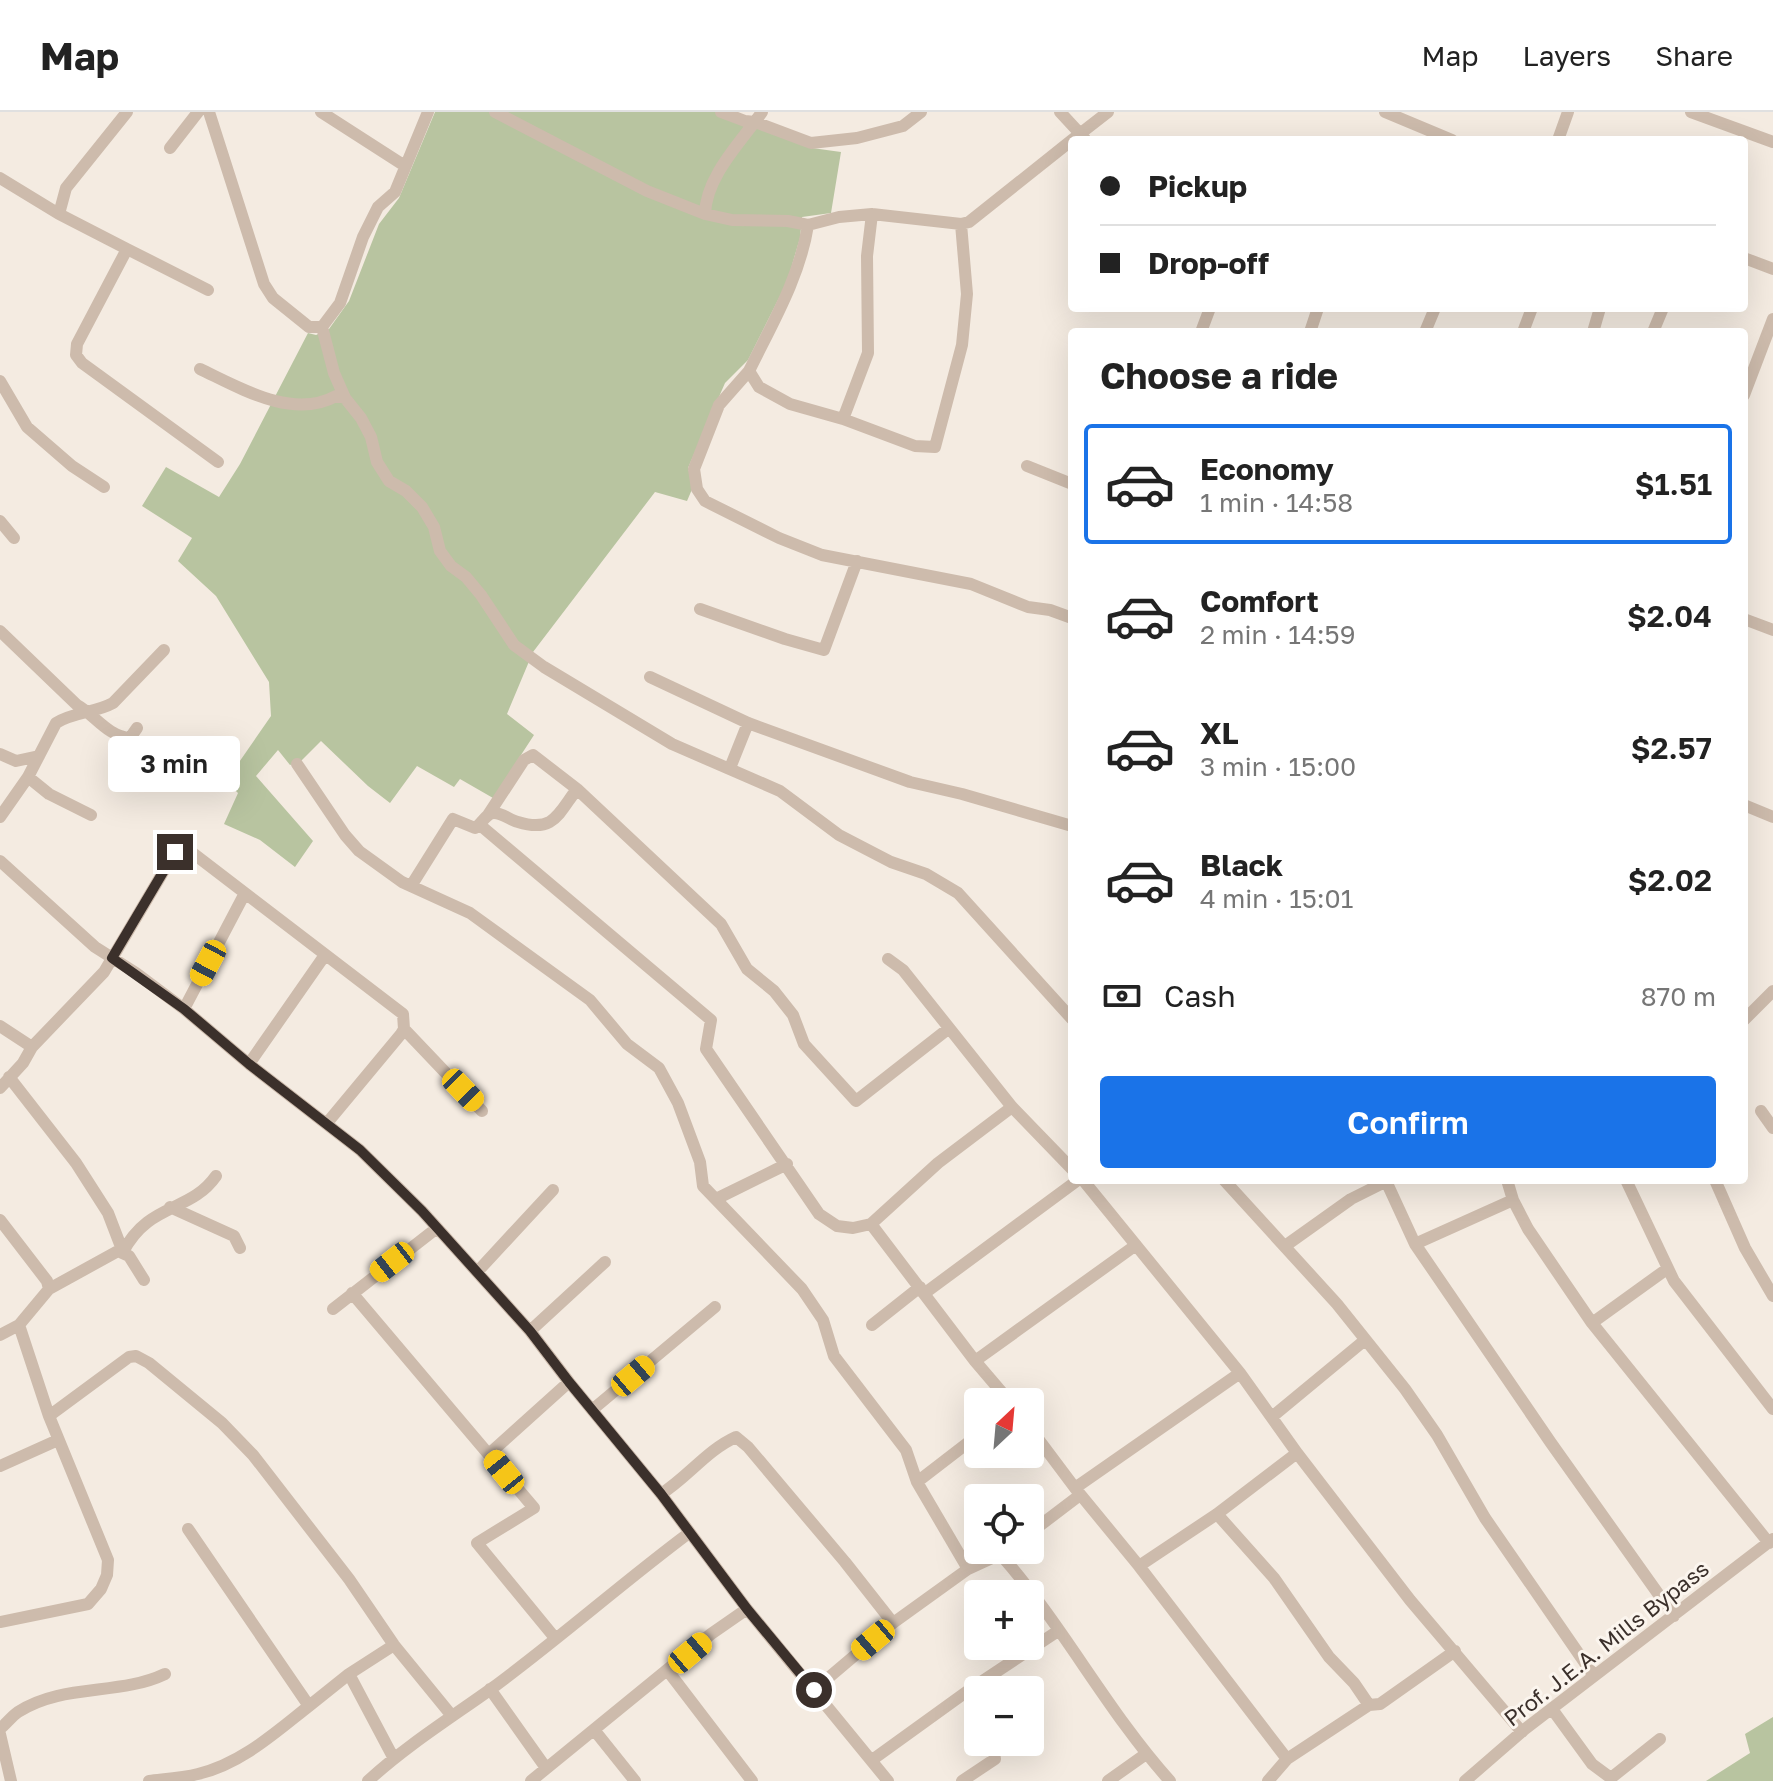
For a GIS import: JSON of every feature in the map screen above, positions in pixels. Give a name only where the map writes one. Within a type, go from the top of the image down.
[{"type":"street","points":[[59,214],[66,188],[127,112]]},
{"type":"street","points":[[170,148],[198,112]]},
{"type":"street","points":[[209,112],[264,284],[273,298],[294,317],[309,327],[322,327]]},
{"type":"street","points":[[321,112],[405,166]]},
{"type":"street","points":[[322,327],[340,303],[363,237],[378,207],[395,192],[428,112]]},
{"type":"street","points":[[495,112],[647,191],[705,214],[732,220],[788,221],[808,225],[839,217],[872,214],[961,224],[969,222],[1068,146]]},
{"type":"street","points":[[721,112],[745,121],[759,117],[811,143],[857,138],[903,126],[921,112]]},
{"type":"street","points":[[1060,112],[1075,136]]},
{"type":"street","points":[[1080,136],[1108,112]]},
{"type":"street","points":[[1385,112],[1442,136]]},
{"type":"street","points":[[1559,136],[1568,112]]},
{"type":"street","points":[[1691,112],[1772,140]]},
{"type":"street","points":[[705,214],[705,205],[721,168],[759,117]]},
{"type":"street","points":[[0,178],[59,214],[208,290]]},
{"type":"street","points":[[843,419],[868,353],[867,256],[872,214]]},
{"type":"street","points":[[749,371],[759,387],[790,404],[843,419],[915,446],[935,447],[962,345],[967,294],[961,224]]},
{"type":"street","points":[[808,225],[806,242],[789,289],[749,371],[719,405],[694,469],[697,489],[705,501],[779,538],[822,555],[971,584],[1028,607],[1068,617]]},
{"type":"street","points":[[127,249],[77,344],[76,355],[82,363],[218,462]]},
{"type":"street","points":[[1748,260],[1773,269]]},
{"type":"street","points":[[1748,385],[1773,319]]},
{"type":"street","points":[[322,327],[334,373],[345,398],[371,437],[377,462],[389,481],[406,491],[422,507],[434,527],[440,551],[481,595],[514,645],[544,667],[672,744],[780,791],[839,835],[891,862],[926,874],[958,893],[1068,1015]]},
{"type":"street","points":[[200,369],[240,389],[287,403],[321,404],[336,396],[345,398]]},
{"type":"street","points":[[0,381],[27,427],[72,466],[104,487]]},
{"type":"street","points":[[1027,466],[1068,482]]},
{"type":"street","points":[[0,521],[14,538]]},
{"type":"street","points":[[700,609],[824,650],[857,561]]},
{"type":"street","points":[[1748,620],[1772,626]]},
{"type":"street","points":[[0,631],[98,723],[124,738],[130,738],[137,728]]},
{"type":"street","points":[[0,817],[28,777],[56,723],[64,717],[113,703],[164,650]]},
{"type":"street","points":[[650,677],[748,723],[910,782],[1068,825]]},
{"type":"street","points":[[730,768],[748,723]]},
{"type":"street","points":[[0,754],[16,761],[39,756]]},
{"type":"street","points":[[484,820],[524,760],[533,755],[577,789],[721,924],[747,969],[774,991],[793,1015],[804,1044],[856,1101],[948,1029]]},
{"type":"street","points":[[297,764],[359,851],[402,882],[470,913],[590,1000],[627,1044],[659,1068],[678,1103],[700,1162],[703,1186],[802,1289],[823,1320],[834,1356],[906,1450],[917,1482],[968,1569]]},
{"type":"street","points":[[28,777],[49,794],[91,815]]},
{"type":"street","points":[[411,886],[453,819],[475,828],[496,813],[520,823],[546,825],[554,820],[577,789]]},
{"type":"street","points":[[1748,807],[1773,817]]},
{"type":"street","points":[[484,820],[711,1020],[706,1049],[819,1214],[837,1226],[853,1228],[871,1224],[938,1163],[1012,1107]]},
{"type":"street","points":[[144,1280],[123,1252],[108,1213],[76,1163],[4,1083],[23,1063],[32,1047],[104,972],[175,852],[183,849],[194,854],[403,1014],[404,1029],[482,1111]]},
{"type":"street","points":[[0,861],[95,947],[184,1009],[360,1150],[437,1228],[530,1331],[661,1494],[747,1609],[888,1781]]},
{"type":"street","points":[[184,1009],[245,893]]},
{"type":"street","points":[[249,1064],[325,955]]},
{"type":"street","points":[[888,959],[903,970],[1012,1107],[1068,1165]]},
{"type":"street","points":[[104,972],[114,975],[136,973]]},
{"type":"street","points":[[1748,1016],[1773,991]]},
{"type":"street","points":[[0,1026],[32,1047]]},
{"type":"street","points":[[327,1123],[404,1029]]},
{"type":"street","points":[[1761,1111],[1773,1128]]},
{"type":"street","points":[[716,1199],[787,1164]]},
{"type":"street","points":[[123,1252],[140,1227],[170,1207],[198,1195],[216,1176]]},
{"type":"street","points":[[872,1325],[1074,1184]]},
{"type":"street","points":[[1084,1184],[1119,1222],[1240,1373],[1410,1600],[1522,1732]]},
{"type":"street","points":[[1233,1184],[1405,1389],[1437,1435],[1485,1518],[1594,1676]]},
{"type":"street","points":[[1285,1246],[1351,1199],[1379,1184]]},
{"type":"street","points":[[1389,1184],[1415,1244],[1674,1616]]},
{"type":"street","points":[[1508,1184],[1528,1229],[1592,1323],[1771,1541]]},
{"type":"street","points":[[1628,1184],[1667,1269],[1773,1409]]},
{"type":"street","points":[[1717,1184],[1745,1248],[1773,1296]]},
{"type":"street","points":[[478,1271],[553,1190]]},
{"type":"street","points":[[1415,1244],[1513,1200]]},
{"type":"street","points":[[170,1207],[234,1236],[240,1248]]},
{"type":"street","points":[[0,1220],[47,1281],[49,1289]]},
{"type":"street","points":[[871,1224],[998,1388]]},
{"type":"street","points":[[333,1309],[437,1228]]},
{"type":"street","points":[[975,1361],[1136,1245]]},
{"type":"street","points":[[0,1335],[19,1325],[49,1289],[111,1253],[123,1252]]},
{"type":"street","points":[[530,1331],[605,1262]]},
{"type":"street","points":[[1592,1323],[1667,1269]]},
{"type":"street","points":[[352,1293],[534,1508],[477,1543],[555,1638]]},
{"type":"street","points":[[592,1410],[715,1307]]},
{"type":"street","points":[[0,1622],[88,1604],[96,1597],[107,1575],[108,1560],[58,1440],[19,1325]]},
{"type":"street","points":[[1272,1417],[1365,1340]]},
{"type":"street","points":[[49,1416],[122,1361],[136,1356],[143,1359],[189,1394],[253,1455],[349,1579],[394,1645],[452,1716]]},
{"type":"street","points":[[1044,1520],[1077,1491],[1240,1373]]},
{"type":"street","points":[[489,1454],[569,1382]]},
{"type":"street","points":[[661,1494],[724,1442],[736,1437],[748,1447],[893,1623]]},
{"type":"street","points":[[0,1466],[58,1440]]},
{"type":"street","points":[[917,1482],[964,1446]]},
{"type":"street","points":[[1044,1447],[1287,1759]]},
{"type":"street","points":[[1139,1566],[1217,1514],[1297,1453]]},
{"type":"street","points":[[1217,1514],[1274,1578],[1329,1657],[1354,1683],[1369,1705]]},
{"type":"street","points":[[188,1529],[309,1706]]},
{"type":"street","points":[[368,1781],[393,1757],[490,1689],[621,1583],[689,1533]]},
{"type":"street","name":"Prof. J.E.A. Mills Bypass","points":[[1465,1781],[1522,1732],[1771,1541]]},
{"type":"street","points":[[814,1690],[893,1623],[979,1564]]},
{"type":"street","points":[[1013,1564],[1146,1754],[1170,1781]]},
{"type":"street","points":[[531,1781],[711,1634],[747,1609]]},
{"type":"street","points":[[990,1676],[1058,1631]]},
{"type":"street","points":[[149,1781],[199,1774],[227,1764],[255,1747],[349,1674],[394,1645]]},
{"type":"street","points":[[1268,1781],[1287,1759],[1369,1705],[1380,1704],[1455,1651]]},
{"type":"street","points":[[668,1671],[752,1781]]},
{"type":"street","points":[[11,1781],[0,1732],[18,1712],[45,1700],[81,1691],[139,1685],[165,1674]]},
{"type":"street","points":[[349,1674],[393,1757]]},
{"type":"street","points":[[490,1689],[546,1768]]},
{"type":"street","points":[[872,1760],[964,1694]]},
{"type":"street","points":[[1552,1709],[1592,1764],[1611,1778],[1660,1739]]},
{"type":"street","points":[[595,1731],[635,1781]]},
{"type":"street","points":[[1108,1781],[1146,1754]]},
{"type":"street","points":[[962,1781],[995,1759],[994,1756]]},
{"type":"green space","points":[[435,112],[716,112],[812,148],[841,152],[831,213],[802,217],[800,238],[787,282],[748,360],[725,383],[688,468],[693,487],[687,501],[655,492],[533,652],[507,714],[534,735],[493,798],[460,779],[454,787],[417,766],[390,803],[321,741],[301,761],[290,765],[278,750],[256,776],[313,841],[295,867],[260,840],[224,824],[238,793],[226,781],[271,716],[269,682],[216,596],[178,561],[192,538],[142,506],[166,467],[219,497],[240,464],[308,333],[316,335],[329,329],[349,301],[379,224],[399,198]]},
{"type":"green space","points":[[1773,1717],[1773,1781],[1706,1781],[1750,1753],[1745,1734]]},
{"type":"route","points":[[175,852],[112,958],[184,1009],[249,1064],[327,1123],[360,1150],[422,1211],[530,1331],[814,1690]]}]
